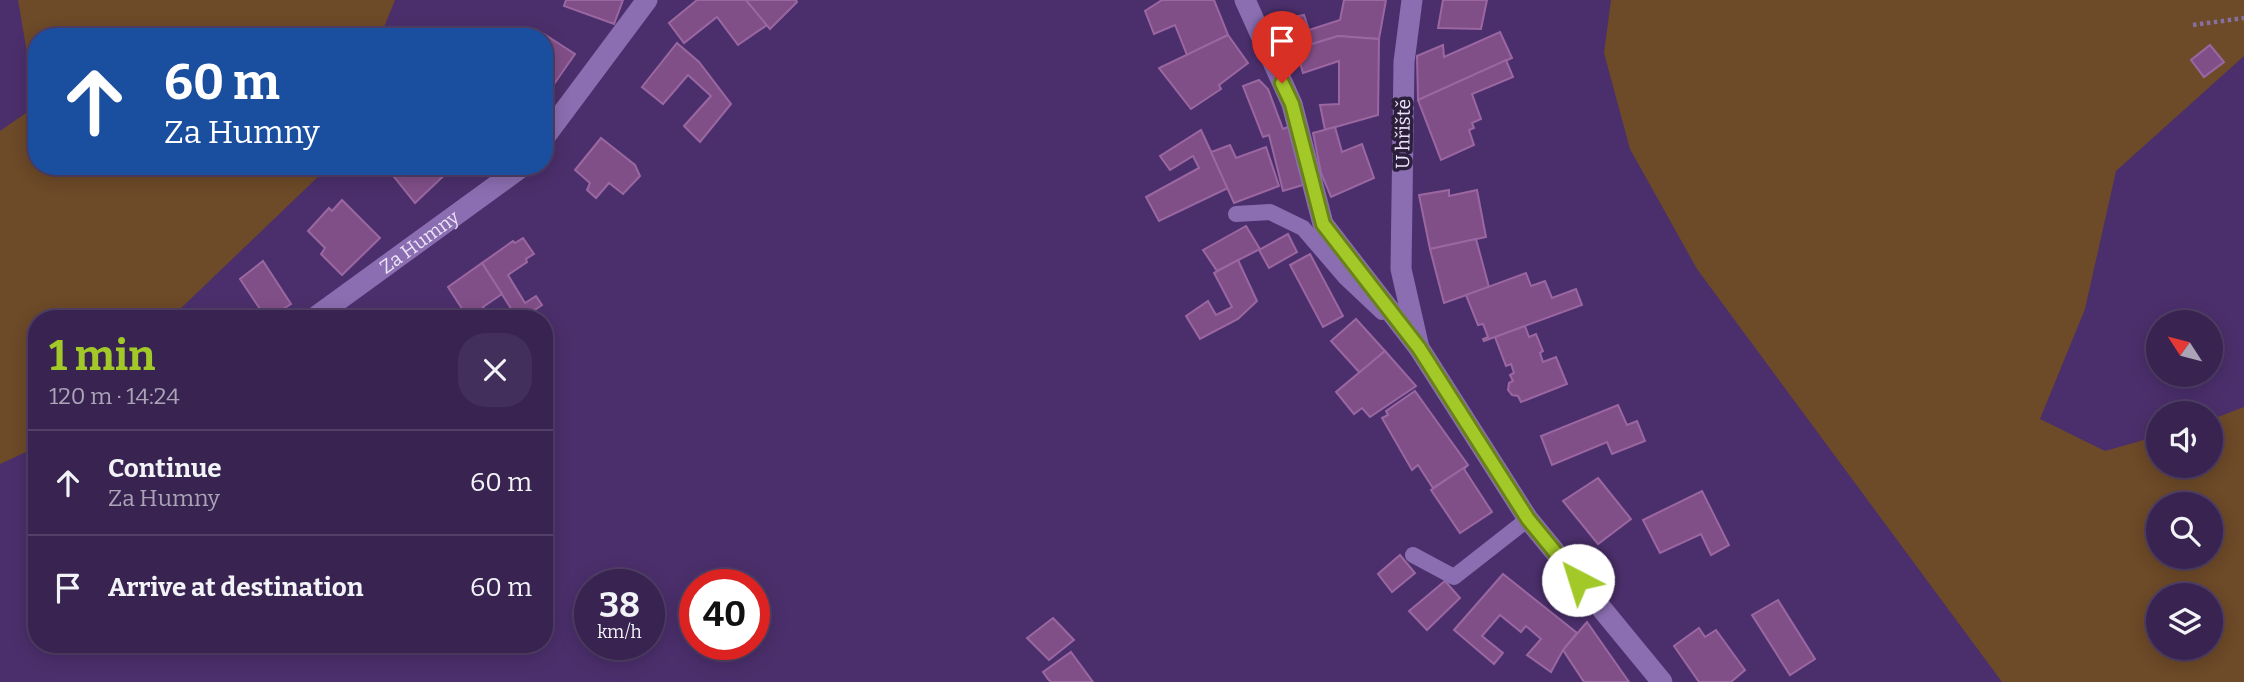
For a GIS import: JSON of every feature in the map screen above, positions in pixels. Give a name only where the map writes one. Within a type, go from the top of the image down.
[{"type":"street","points":[[553,126],[647,0]]},
{"type":"street","points":[[1245,0],[1292,104],[1323,224],[1419,348],[1528,519],[1662,682]]},
{"type":"street","name":"U hřiště","points":[[1412,0],[1405,62],[1401,269],[1419,348]]},
{"type":"street","name":"Za Humny","points":[[325,310],[511,175]]},
{"type":"lane","points":[[1236,214],[1270,212],[1303,228],[1346,278],[1419,348]]},
{"type":"lane","points":[[1413,555],[1454,577],[1528,519]]},
{"type":"path","points":[[2193,25],[2244,18]]},
{"type":"shaded area","points":[[18,0],[395,0],[384,28],[28,28],[28,59]]},
{"type":"shaded area","points":[[1611,0],[2244,0],[2244,56],[2116,171],[2085,309],[2040,419],[2105,451],[2146,439],[2146,478],[2223,478],[2223,415],[2244,407],[2244,682],[2002,682],[1697,269],[1630,149],[1604,53]]},
{"type":"shaded area","points":[[28,112],[28,175],[320,175],[179,310],[28,310],[28,451],[0,464],[0,131]]},
{"type":"building","points":[[566,0],[623,0],[614,24],[564,6]]},
{"type":"building","points":[[697,0],[746,0],[767,25],[738,45],[717,17],[684,43],[669,23]]},
{"type":"building","points":[[746,0],[796,0],[797,2],[770,29]]},
{"type":"building","points":[[1162,0],[1214,0],[1228,35],[1187,55],[1175,25],[1154,34],[1145,11]]},
{"type":"building","points":[[1344,0],[1386,0],[1379,39],[1338,36],[1296,49],[1289,18],[1304,15],[1309,30],[1340,20]]},
{"type":"building","points":[[1443,0],[1487,0],[1481,29],[1438,28]]},
{"type":"building","points":[[1500,32],[1512,58],[1418,100],[1417,56],[1443,45],[1444,57]]},
{"type":"building","points":[[1228,35],[1248,63],[1219,85],[1221,89],[1191,109],[1159,68]]},
{"type":"building","points":[[1338,36],[1379,39],[1378,115],[1325,130],[1320,105],[1339,104],[1339,61],[1303,73],[1296,49]]},
{"type":"building","points":[[553,40],[575,54],[553,86]]},
{"type":"building","points":[[677,43],[699,62],[731,104],[700,142],[684,126],[711,96],[688,75],[663,104],[642,87]]},
{"type":"building","points":[[2210,45],[2224,62],[2204,77],[2191,60]]},
{"type":"building","points":[[1506,60],[1513,77],[1472,94],[1481,119],[1472,123],[1474,128],[1469,130],[1474,145],[1441,160],[1418,100]]},
{"type":"building","points":[[1259,80],[1268,89],[1283,129],[1290,126],[1306,184],[1283,191],[1269,135],[1263,137],[1243,86]]},
{"type":"building","points":[[1335,127],[1342,152],[1362,144],[1374,178],[1331,197],[1321,173],[1313,133]]},
{"type":"building","points":[[1201,130],[1228,188],[1159,221],[1146,197],[1199,168],[1193,156],[1170,170],[1160,156]]},
{"type":"building","points":[[601,138],[635,165],[640,176],[623,194],[609,183],[596,198],[587,190],[590,183],[575,170]]},
{"type":"building","points":[[1230,145],[1236,158],[1266,147],[1279,186],[1234,203],[1211,152]]},
{"type":"building","points":[[393,175],[445,175],[415,203]]},
{"type":"building","points":[[1449,190],[1449,196],[1477,190],[1486,237],[1430,249],[1419,195]]},
{"type":"building","points":[[342,200],[380,238],[342,275],[321,254],[325,248],[308,231],[329,208],[332,211]]},
{"type":"building","points":[[1246,226],[1260,249],[1217,271],[1203,250]]},
{"type":"building","points":[[1288,234],[1297,252],[1269,268],[1259,250]]},
{"type":"building","points":[[523,238],[534,254],[508,275],[525,303],[536,296],[542,305],[535,310],[512,310],[482,263],[513,241],[515,243]]},
{"type":"building","points":[[1476,239],[1489,287],[1444,303],[1430,249]]},
{"type":"building","points":[[1310,254],[1343,316],[1323,327],[1290,265]]},
{"type":"building","points":[[1238,260],[1257,301],[1238,319],[1200,339],[1186,316],[1208,301],[1216,315],[1232,307],[1214,273]]},
{"type":"building","points":[[263,261],[291,304],[282,310],[261,310],[240,279]]},
{"type":"building","points":[[482,263],[502,294],[483,307],[485,310],[463,310],[448,287]]},
{"type":"building","points":[[1526,273],[1531,286],[1545,281],[1552,298],[1576,289],[1582,305],[1484,341],[1483,339],[1488,337],[1483,324],[1478,325],[1466,295]]},
{"type":"building","points":[[1356,319],[1385,351],[1360,373],[1331,341]]},
{"type":"building","points":[[1525,326],[1529,337],[1536,334],[1543,351],[1540,353],[1543,362],[1556,357],[1567,384],[1521,402],[1518,396],[1512,395],[1508,390],[1509,383],[1513,381],[1510,375],[1514,373],[1511,364],[1506,366],[1495,337]]},
{"type":"building","points":[[1385,351],[1416,386],[1370,417],[1362,408],[1354,414],[1336,392]]},
{"type":"building","points":[[1415,391],[1468,465],[1433,488],[1418,465],[1412,470],[1382,418],[1388,415],[1386,411]]},
{"type":"building","points":[[1618,405],[1627,425],[1637,421],[1645,441],[1612,454],[1607,442],[1552,465],[1541,436]]},
{"type":"building","points":[[1468,465],[1464,469],[1492,512],[1460,533],[1431,490]]},
{"type":"building","points":[[1598,478],[1631,519],[1598,544],[1563,501]]},
{"type":"building","points":[[1702,491],[1729,545],[1711,555],[1701,534],[1660,553],[1643,520]]},
{"type":"building","points":[[1400,555],[1415,573],[1392,592],[1378,574]]},
{"type":"building","points":[[1503,574],[1577,633],[1563,650],[1551,672],[1527,655],[1541,639],[1526,626],[1521,632],[1500,615],[1482,636],[1503,653],[1494,664],[1454,630]]},
{"type":"building","points":[[1445,581],[1460,598],[1427,630],[1409,611]]},
{"type":"building","points":[[1778,600],[1815,659],[1790,675],[1752,615]]},
{"type":"building","points":[[1053,618],[1074,640],[1049,660],[1027,638]]},
{"type":"building","points":[[1587,622],[1629,682],[1584,682],[1563,650]]},
{"type":"building","points":[[1699,628],[1705,637],[1716,630],[1745,670],[1731,682],[1699,682],[1674,646]]},
{"type":"building","points":[[1071,652],[1093,682],[1051,682],[1048,679],[1043,672]]},
{"type":"route","points":[[1282,83],[1292,104],[1323,224],[1419,348],[1528,519],[1578,580]]}]
